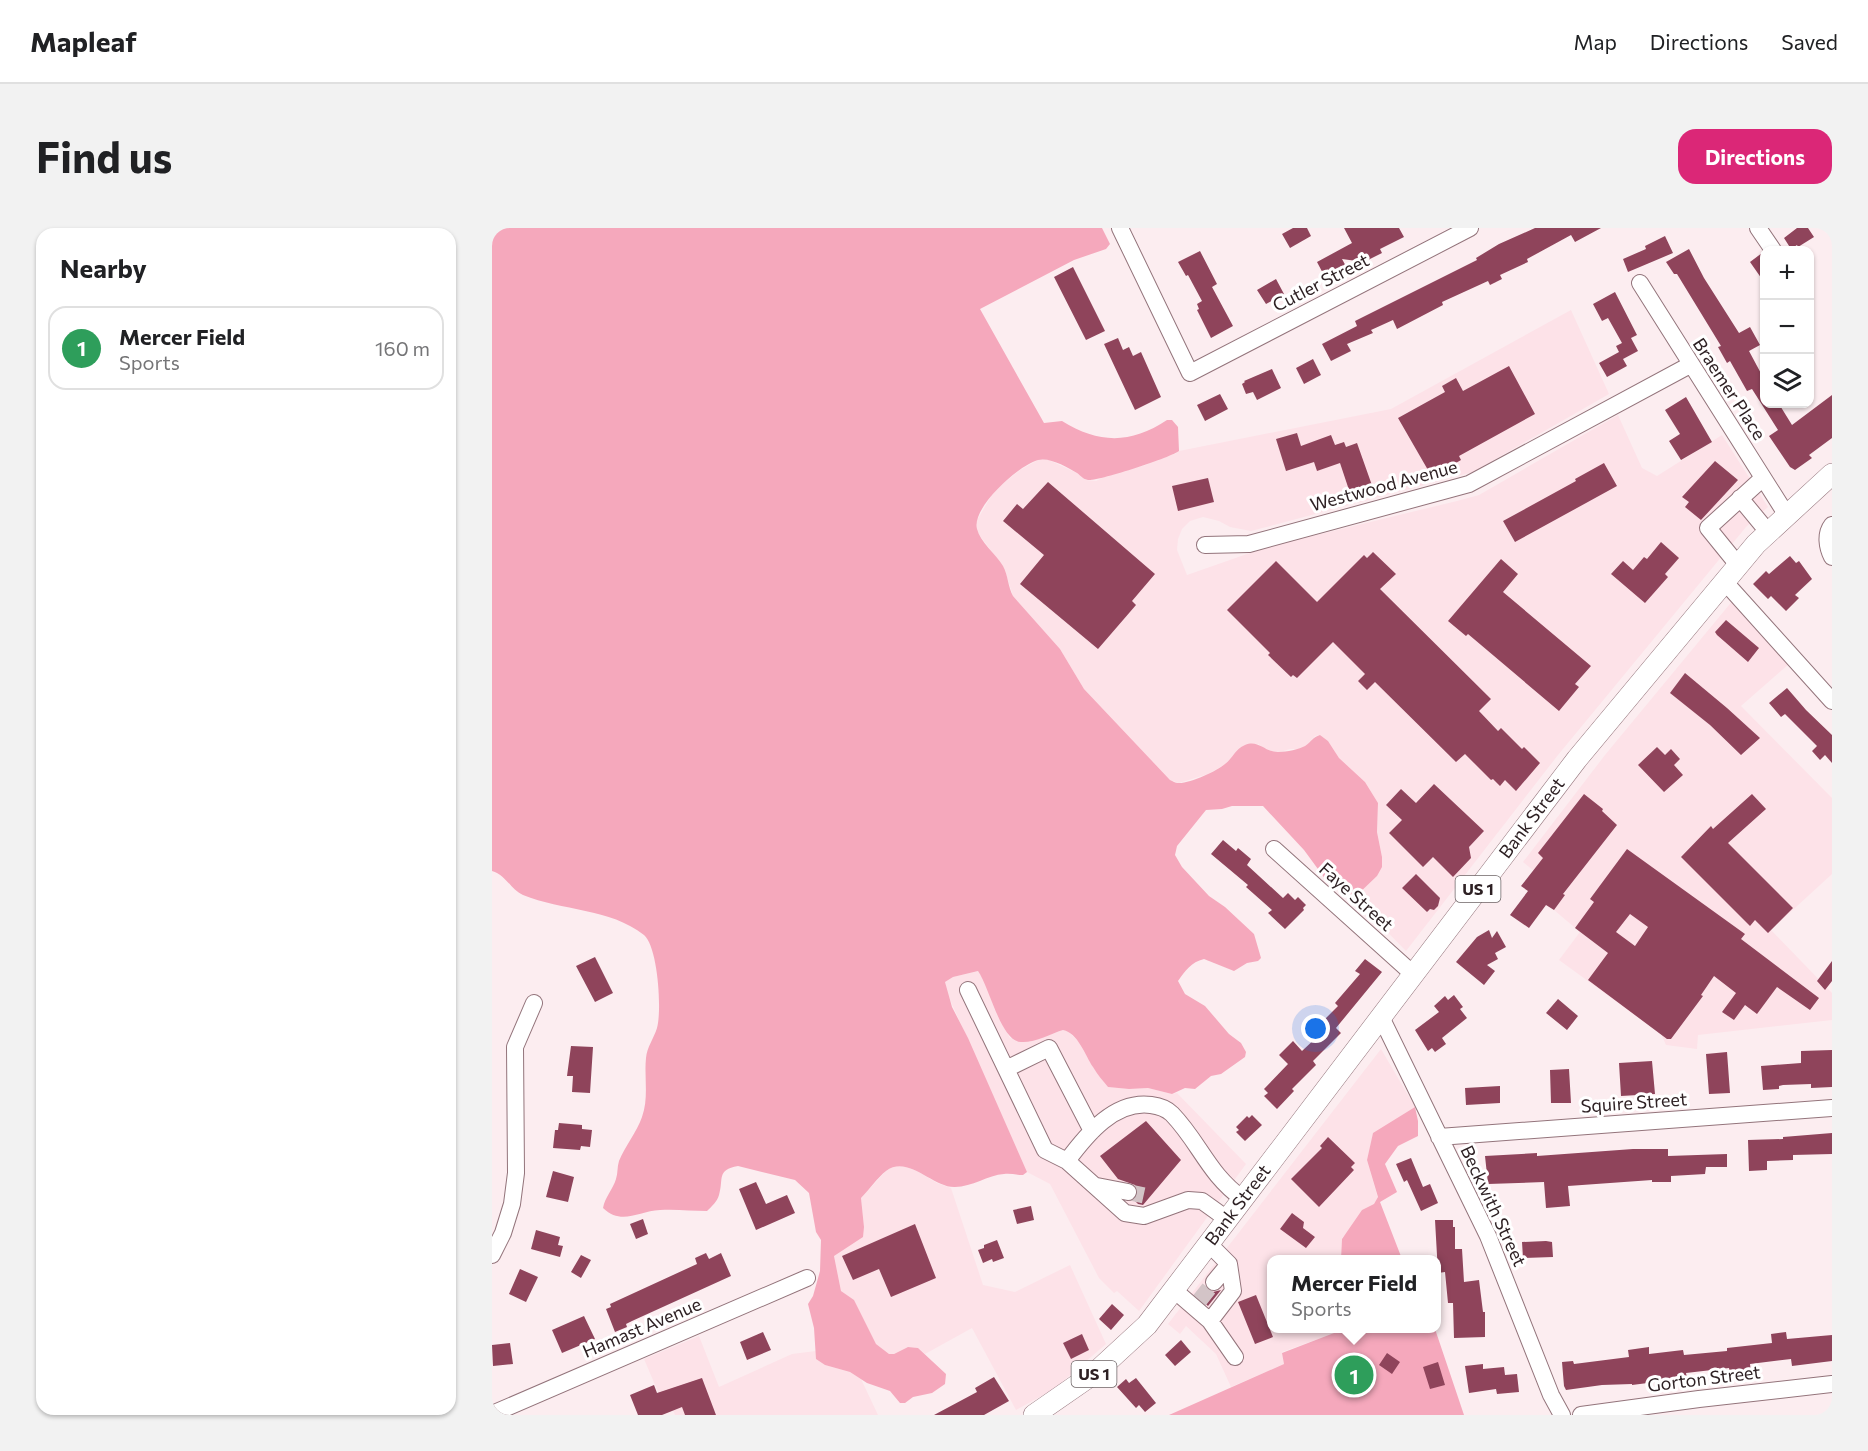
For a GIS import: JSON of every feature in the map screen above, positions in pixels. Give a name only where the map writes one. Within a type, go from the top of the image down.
[{"type":"main road","name":"Bank Street","points":[[1034,1415],[1096,1372],[1147,1325],[1577,759],[1738,565],[1786,514],[1832,474]]},
{"type":"street","name":"Cutler Street","points":[[1120,228],[1190,373],[1470,228]]},
{"type":"street","points":[[1758,228],[1770,246]]},
{"type":"street","name":"Braemer Place","points":[[1640,283],[1786,514]]},
{"type":"street","name":"Westwood Avenue","points":[[1205,545],[1249,544],[1469,484],[1690,365]]},
{"type":"street","points":[[1738,565],[1708,528],[1763,478]]},
{"type":"street","points":[[1740,498],[1768,532]]},
{"type":"street","points":[[1832,525],[1828,530],[1827,541],[1832,557]]},
{"type":"street","points":[[1724,581],[1832,701]]},
{"type":"street","name":"Faye Street","points":[[1274,849],[1413,974]]},
{"type":"street","points":[[968,990],[1045,1150],[1067,1161],[1125,1213],[1143,1216],[1188,1200],[1202,1201],[1227,1219]]},
{"type":"street","points":[[492,1255],[513,1204],[516,1173],[515,1047],[534,1003]]},
{"type":"street","name":"Beckwith Street","points":[[1381,1017],[1488,1236],[1551,1395],[1562,1415]]},
{"type":"street","points":[[1006,1069],[1049,1048],[1092,1131]]},
{"type":"street","points":[[1067,1161],[1092,1131],[1115,1113],[1132,1105],[1158,1106],[1170,1112],[1226,1187],[1243,1199]]},
{"type":"street","name":"Squire Street","points":[[1439,1137],[1832,1108]]},
{"type":"street","points":[[1096,1186],[1128,1192]]},
{"type":"street","points":[[1151,1197],[1168,1206]]},
{"type":"street","points":[[1209,1244],[1229,1264],[1233,1291],[1210,1321]]},
{"type":"street","points":[[1214,1282],[1229,1264]]},
{"type":"street","name":"Hamast Avenue","points":[[492,1414],[807,1278]]},
{"type":"street","points":[[1174,1290],[1196,1304],[1235,1357]]},
{"type":"street","name":"Gorton Street","points":[[1581,1415],[1832,1384]]},
{"type":"shaded area","points":[[492,228],[1102,228],[1110,244],[1106,249],[1074,260],[980,309],[1044,423],[1062,421],[1089,434],[1115,438],[1141,434],[1167,420],[1172,420],[1178,427],[1179,451],[1094,480],[1083,478],[1058,463],[1038,460],[1009,478],[989,499],[977,520],[979,534],[1003,566],[1013,596],[1060,649],[1084,689],[1170,780],[1183,783],[1210,773],[1225,764],[1245,745],[1254,744],[1274,752],[1285,751],[1303,747],[1320,735],[1328,741],[1339,758],[1365,782],[1378,803],[1377,832],[1382,867],[1377,876],[1354,898],[1326,880],[1304,850],[1263,806],[1232,806],[1206,810],[1177,846],[1175,855],[1182,867],[1209,896],[1225,907],[1254,934],[1261,958],[1234,971],[1204,959],[1199,960],[1186,970],[1178,981],[1185,994],[1205,1006],[1229,1034],[1241,1043],[1246,1052],[1245,1057],[1221,1074],[1211,1076],[1195,1089],[1185,1088],[1172,1094],[1148,1088],[1108,1087],[1081,1045],[1068,1032],[1063,1030],[1026,1042],[1014,1040],[1007,1033],[996,1012],[978,971],[953,977],[945,982],[952,1007],[1027,1172],[1023,1175],[998,1175],[955,1187],[938,1183],[903,1166],[894,1167],[886,1171],[861,1198],[863,1237],[834,1256],[841,1291],[854,1300],[876,1344],[889,1354],[908,1347],[918,1348],[946,1374],[945,1384],[932,1393],[913,1397],[905,1403],[900,1403],[890,1391],[867,1383],[850,1372],[825,1365],[816,1359],[814,1328],[808,1304],[813,1296],[820,1271],[821,1240],[816,1232],[809,1193],[795,1180],[738,1166],[726,1170],[722,1176],[718,1197],[707,1211],[660,1210],[624,1217],[610,1213],[603,1208],[616,1179],[619,1161],[644,1110],[647,1054],[658,1019],[658,979],[649,942],[644,935],[631,926],[601,915],[523,895],[492,871]]},
{"type":"shaded area","points":[[1571,310],[1609,394],[1473,472],[1251,531],[1230,527],[1219,521],[1203,517],[1190,521],[1182,529],[1178,539],[1177,550],[1187,575],[1267,547],[1479,495],[1618,415],[1642,468],[1657,476],[1722,435],[1768,507],[1746,527],[1558,755],[1406,951],[1354,898],[1377,876],[1382,857],[1377,832],[1378,803],[1365,782],[1339,758],[1328,741],[1320,735],[1315,736],[1300,749],[1280,752],[1270,752],[1258,744],[1239,748],[1226,764],[1208,774],[1179,783],[1170,780],[1084,689],[1060,649],[1013,596],[1004,568],[977,532],[976,522],[994,491],[1020,470],[1038,460],[1049,460],[1077,473],[1086,480],[1096,481],[1110,474],[1146,465],[1179,451],[1391,409]]},
{"type":"shaded area","points":[[1734,599],[1790,663],[1741,706],[1832,798],[1832,874],[1771,930],[1832,993],[1832,1020],[1698,1035],[1697,1049],[1666,1045],[1661,1034],[1559,960],[1580,932],[1554,910],[1564,896],[1523,862],[1605,755]]},
{"type":"shaded area","points":[[978,971],[984,979],[996,1013],[1010,1038],[1029,1042],[1063,1030],[1068,1031],[1078,1041],[1108,1087],[1148,1088],[1172,1094],[1177,1093],[1246,1164],[1139,1311],[1117,1291],[1114,1293],[1099,1278],[1050,1184],[1027,1172],[947,993],[945,982],[953,977]]},
{"type":"shaded area","points":[[1381,1049],[1415,1107],[1373,1134],[1367,1160],[1379,1202],[1342,1238],[1341,1255],[1267,1255],[1267,1333],[1335,1333],[1282,1352],[1284,1364],[1231,1387],[1216,1354],[1186,1326],[1180,1334],[1168,1324]]},
{"type":"shaded area","points":[[1415,1107],[1418,1136],[1398,1146],[1385,1164],[1397,1192],[1380,1202],[1400,1255],[1341,1255],[1342,1239],[1362,1210],[1374,1204],[1378,1197],[1367,1160],[1373,1133]]},
{"type":"shaded area","points":[[893,1166],[903,1166],[917,1171],[951,1188],[983,1285],[1015,1292],[1070,1265],[1106,1344],[1054,1389],[1016,1410],[972,1328],[925,1354],[918,1348],[908,1347],[894,1354],[888,1354],[876,1344],[854,1301],[841,1291],[834,1256],[864,1227],[861,1198]]},
{"type":"shaded area","points":[[1334,1333],[1436,1333],[1464,1415],[1169,1415],[1284,1364],[1282,1353]]},
{"type":"shaded area","points":[[699,1336],[719,1387],[792,1354],[816,1351],[816,1359],[825,1365],[850,1372],[861,1379],[878,1415],[675,1415],[673,1410],[667,1413],[644,1359]]},
{"type":"building","points":[[1293,228],[1307,228],[1311,236],[1290,248],[1282,234]]},
{"type":"building","points":[[1344,228],[1399,228],[1404,237],[1380,249],[1382,253],[1364,262],[1342,259],[1348,270],[1327,281],[1317,262],[1352,243]]},
{"type":"building","points":[[1535,228],[1601,228],[1575,242],[1571,235],[1527,259],[1528,262],[1500,275],[1502,279],[1490,285],[1488,281],[1442,302],[1443,305],[1397,329],[1393,320],[1371,330],[1373,333],[1347,344],[1351,351],[1331,361],[1322,344],[1357,326],[1355,321],[1477,260],[1476,258],[1499,244]]},
{"type":"building","points":[[1797,228],[1808,228],[1814,237],[1800,246],[1789,246],[1784,238]]},
{"type":"building","points":[[1665,236],[1673,253],[1628,272],[1623,259],[1646,249],[1645,246]]},
{"type":"building","points":[[1689,249],[1704,278],[1739,333],[1750,327],[1760,345],[1749,351],[1760,372],[1760,402],[1752,389],[1747,391],[1730,361],[1727,363],[1718,347],[1721,346],[1677,274],[1674,274],[1666,262]]},
{"type":"building","points":[[1200,251],[1217,284],[1212,287],[1233,326],[1211,338],[1197,310],[1199,309],[1197,304],[1202,301],[1178,262]]},
{"type":"building","points":[[1760,254],[1760,276],[1750,262]]},
{"type":"building","points":[[1073,267],[1105,331],[1086,340],[1054,277]]},
{"type":"building","points":[[1276,279],[1284,294],[1266,304],[1257,290]]},
{"type":"building","points":[[1615,292],[1637,335],[1631,338],[1638,351],[1623,359],[1627,366],[1607,377],[1599,363],[1619,352],[1616,346],[1622,343],[1608,318],[1602,321],[1593,304]]},
{"type":"building","points":[[1118,338],[1123,350],[1129,347],[1133,356],[1141,352],[1161,397],[1135,410],[1104,344]]},
{"type":"building","points":[[1313,359],[1321,375],[1304,384],[1296,368]]},
{"type":"building","points":[[1509,366],[1535,414],[1459,456],[1461,460],[1432,477],[1398,418],[1445,392],[1442,386],[1456,378],[1463,391]]},
{"type":"building","points":[[1272,369],[1281,388],[1257,400],[1253,392],[1246,394],[1242,384],[1244,381]]},
{"type":"building","points":[[1220,394],[1228,409],[1205,421],[1197,405]]},
{"type":"building","points":[[1832,395],[1832,438],[1809,455],[1812,458],[1795,470],[1790,467],[1769,436],[1778,430],[1764,408],[1781,408],[1792,425]]},
{"type":"building","points":[[1686,397],[1712,442],[1681,460],[1669,441],[1680,434],[1665,410]]},
{"type":"building","points":[[1297,433],[1301,446],[1331,435],[1335,445],[1344,442],[1346,447],[1357,443],[1374,491],[1352,499],[1340,463],[1317,471],[1314,462],[1286,471],[1276,439]]},
{"type":"building","points":[[1715,461],[1738,480],[1701,520],[1685,507],[1689,502],[1682,497]]},
{"type":"building","points":[[1604,463],[1617,486],[1515,542],[1503,521]]},
{"type":"building","points":[[1208,478],[1214,502],[1178,511],[1172,486]]},
{"type":"building","points":[[1048,482],[1155,574],[1132,601],[1136,605],[1098,649],[1020,584],[1044,555],[1003,521],[1017,504],[1023,509]]},
{"type":"building","points":[[1661,542],[1679,558],[1665,574],[1668,577],[1645,603],[1611,574],[1623,561],[1633,570],[1644,557],[1647,559]]},
{"type":"building","points":[[1373,552],[1396,574],[1380,589],[1491,699],[1479,711],[1498,731],[1501,728],[1540,763],[1516,791],[1505,780],[1500,786],[1493,779],[1491,780],[1465,754],[1456,762],[1375,682],[1367,690],[1358,681],[1365,674],[1333,642],[1297,678],[1293,675],[1291,677],[1227,610],[1276,561],[1317,602],[1364,555],[1367,558]]},
{"type":"building","points":[[1790,556],[1796,563],[1799,561],[1812,579],[1795,595],[1799,598],[1786,611],[1771,596],[1768,599],[1753,584],[1766,571],[1769,574]]},
{"type":"building","points":[[1501,559],[1518,574],[1503,592],[1591,666],[1575,684],[1579,687],[1559,711],[1468,634],[1466,636],[1448,621]]},
{"type":"building","points":[[1726,620],[1759,648],[1748,662],[1715,632]]},
{"type":"building","points":[[1685,673],[1760,738],[1741,755],[1710,725],[1670,693]]},
{"type":"building","points":[[1787,688],[1832,735],[1832,763],[1825,755],[1820,760],[1812,751],[1817,746],[1785,714],[1781,717],[1769,703]]},
{"type":"building","points":[[1657,747],[1665,755],[1671,749],[1680,759],[1674,765],[1683,775],[1664,792],[1638,765]]},
{"type":"building","points":[[1434,784],[1484,831],[1469,847],[1471,858],[1453,877],[1433,857],[1423,867],[1389,833],[1402,820],[1386,805],[1401,789],[1416,803]]},
{"type":"building","points":[[1584,794],[1603,809],[1602,811],[1617,825],[1563,894],[1565,895],[1554,910],[1546,905],[1529,928],[1510,915],[1528,891],[1521,886],[1543,858],[1538,853]]},
{"type":"building","points":[[1752,794],[1766,809],[1728,843],[1793,908],[1768,933],[1755,920],[1750,926],[1681,857],[1711,826],[1713,829]]},
{"type":"building","points":[[1223,840],[1236,851],[1238,848],[1251,859],[1247,865],[1283,898],[1288,893],[1295,900],[1298,897],[1306,905],[1285,929],[1268,913],[1272,910],[1246,887],[1248,885],[1211,854]]},
{"type":"building","points":[[1627,849],[1745,934],[1741,939],[1819,998],[1810,1010],[1777,987],[1757,1014],[1745,1005],[1734,1020],[1722,1012],[1736,993],[1714,976],[1701,995],[1703,996],[1671,1039],[1667,1039],[1588,980],[1608,953],[1575,928],[1594,902],[1590,899]],"holes":[[[1630,914],[1648,927],[1635,946],[1616,932]]]},
{"type":"building","points":[[1416,874],[1440,898],[1434,910],[1430,909],[1427,912],[1402,888]]},
{"type":"building","points":[[1489,930],[1492,938],[1497,931],[1506,947],[1495,953],[1498,959],[1487,965],[1495,971],[1484,985],[1456,962],[1477,937]]},
{"type":"building","points":[[595,957],[613,993],[595,1002],[576,966]]},
{"type":"building","points":[[1365,959],[1382,972],[1336,1028],[1341,1033],[1313,1061],[1316,1065],[1292,1089],[1294,1091],[1277,1109],[1264,1096],[1268,1093],[1264,1089],[1288,1064],[1279,1055],[1293,1041],[1302,1051],[1319,1035],[1314,1030],[1338,1006],[1335,1003],[1360,974],[1355,971]]},
{"type":"building","points":[[1832,961],[1832,981],[1825,990],[1817,981]]},
{"type":"building","points":[[1454,995],[1463,1007],[1460,1009],[1467,1018],[1442,1038],[1446,1044],[1435,1052],[1432,1048],[1428,1051],[1415,1030],[1439,1012],[1434,1006],[1445,996],[1448,1000]]},
{"type":"building","points":[[1558,999],[1578,1016],[1567,1030],[1546,1013]]},
{"type":"building","points":[[571,1046],[593,1047],[590,1093],[572,1092],[573,1076],[567,1076]]},
{"type":"building","points":[[1832,1050],[1832,1087],[1811,1088],[1811,1084],[1783,1085],[1779,1086],[1779,1089],[1763,1090],[1761,1066],[1801,1063],[1801,1051]]},
{"type":"building","points":[[1727,1052],[1730,1093],[1709,1094],[1706,1054]]},
{"type":"building","points":[[1652,1061],[1655,1094],[1621,1096],[1619,1063]]},
{"type":"building","points":[[1569,1069],[1571,1103],[1551,1103],[1550,1070]]},
{"type":"building","points":[[1500,1086],[1500,1103],[1466,1105],[1465,1088]]},
{"type":"building","points":[[1252,1115],[1262,1125],[1245,1141],[1236,1132],[1239,1130],[1236,1127],[1247,1116],[1249,1118]]},
{"type":"building","points":[[1146,1121],[1181,1160],[1143,1205],[1134,1200],[1138,1193],[1135,1185],[1118,1179],[1100,1156]]},
{"type":"building","points":[[559,1123],[582,1125],[582,1129],[592,1130],[590,1147],[581,1146],[580,1150],[553,1148],[555,1130],[558,1130]]},
{"type":"building","points":[[1832,1133],[1832,1154],[1793,1155],[1793,1160],[1767,1161],[1767,1170],[1749,1171],[1748,1140],[1783,1139],[1783,1137]]},
{"type":"building","points":[[1328,1137],[1355,1163],[1351,1167],[1354,1170],[1319,1207],[1291,1179],[1322,1148],[1320,1146]]},
{"type":"building","points":[[1633,1149],[1668,1149],[1668,1156],[1727,1154],[1727,1167],[1706,1167],[1705,1174],[1671,1176],[1671,1182],[1652,1182],[1652,1180],[1568,1186],[1570,1206],[1546,1208],[1544,1182],[1488,1184],[1485,1156],[1537,1153],[1537,1156]]},
{"type":"building","points":[[1411,1158],[1423,1187],[1430,1184],[1438,1203],[1421,1211],[1407,1180],[1404,1182],[1396,1164]]},
{"type":"building","points":[[553,1171],[574,1177],[568,1202],[546,1197]]},
{"type":"building","points":[[756,1182],[766,1204],[787,1195],[795,1213],[756,1230],[739,1189]]},
{"type":"building","points":[[1031,1206],[1034,1220],[1017,1224],[1013,1210]]},
{"type":"building","points":[[1292,1213],[1304,1222],[1303,1228],[1315,1237],[1306,1248],[1280,1229]]},
{"type":"building","points":[[643,1219],[648,1234],[636,1239],[630,1224]]},
{"type":"building","points":[[1435,1220],[1453,1220],[1455,1249],[1462,1249],[1464,1282],[1479,1280],[1483,1312],[1485,1312],[1485,1337],[1454,1338],[1453,1303],[1448,1303],[1445,1272],[1441,1273],[1441,1255],[1437,1255]]},
{"type":"building","points":[[915,1224],[936,1278],[891,1297],[879,1269],[853,1280],[842,1256]]},
{"type":"building","points":[[536,1230],[560,1237],[558,1245],[563,1246],[560,1257],[531,1249]]},
{"type":"building","points":[[997,1240],[1004,1258],[993,1262],[992,1259],[983,1263],[978,1250]]},
{"type":"building","points":[[1522,1242],[1552,1242],[1553,1257],[1523,1258]]},
{"type":"building","points":[[706,1253],[709,1259],[721,1253],[731,1276],[632,1321],[626,1324],[627,1327],[615,1332],[606,1309],[611,1307],[610,1304],[697,1264],[695,1258]]},
{"type":"building","points":[[581,1255],[591,1260],[581,1278],[571,1272]]},
{"type":"building","points":[[520,1269],[538,1277],[526,1302],[509,1294]]},
{"type":"building","points":[[1207,1290],[1213,1292],[1221,1290],[1208,1306],[1200,1299]]},
{"type":"building","points":[[1256,1295],[1267,1322],[1267,1333],[1271,1333],[1273,1337],[1255,1344],[1238,1302]]},
{"type":"building","points":[[1112,1304],[1124,1315],[1111,1330],[1099,1319]]},
{"type":"building","points":[[584,1316],[595,1339],[562,1353],[552,1330]]},
{"type":"building","points":[[763,1332],[771,1350],[747,1360],[740,1342]]},
{"type":"building","points":[[1786,1332],[1787,1339],[1832,1335],[1832,1361],[1792,1366],[1791,1359],[1750,1364],[1751,1372],[1730,1374],[1729,1368],[1686,1373],[1687,1378],[1632,1385],[1602,1385],[1566,1390],[1564,1386],[1562,1362],[1573,1361],[1574,1364],[1629,1357],[1628,1350],[1649,1347],[1649,1354],[1683,1350],[1684,1355],[1727,1351],[1727,1348],[1772,1343],[1771,1334]]},
{"type":"building","points":[[1082,1334],[1089,1350],[1071,1359],[1063,1343]]},
{"type":"building","points":[[1181,1340],[1191,1352],[1175,1366],[1165,1355]]},
{"type":"building","points":[[510,1343],[513,1364],[493,1366],[492,1345]]},
{"type":"building","points":[[1387,1353],[1400,1362],[1392,1374],[1379,1365]]},
{"type":"building","points":[[1438,1362],[1445,1385],[1430,1389],[1423,1367]]},
{"type":"building","points":[[1483,1364],[1483,1369],[1504,1367],[1505,1375],[1517,1374],[1519,1392],[1497,1394],[1496,1389],[1469,1393],[1465,1366]]},
{"type":"building","points":[[994,1377],[1009,1401],[984,1415],[934,1415],[977,1392],[975,1388]]},
{"type":"building","points":[[702,1378],[716,1415],[685,1415],[682,1407],[662,1415],[638,1415],[630,1395],[654,1385],[657,1393]]},
{"type":"building","points":[[1136,1378],[1156,1403],[1145,1412],[1139,1405],[1136,1408],[1117,1387],[1126,1379],[1129,1383]]},
{"type":"tunnel","points":[[1128,1192],[1151,1197]]},
{"type":"tunnel","points":[[1199,1301],[1214,1282]]},
{"type":"place","name":"Mercer Field","points":[[1354,1375]]}]
